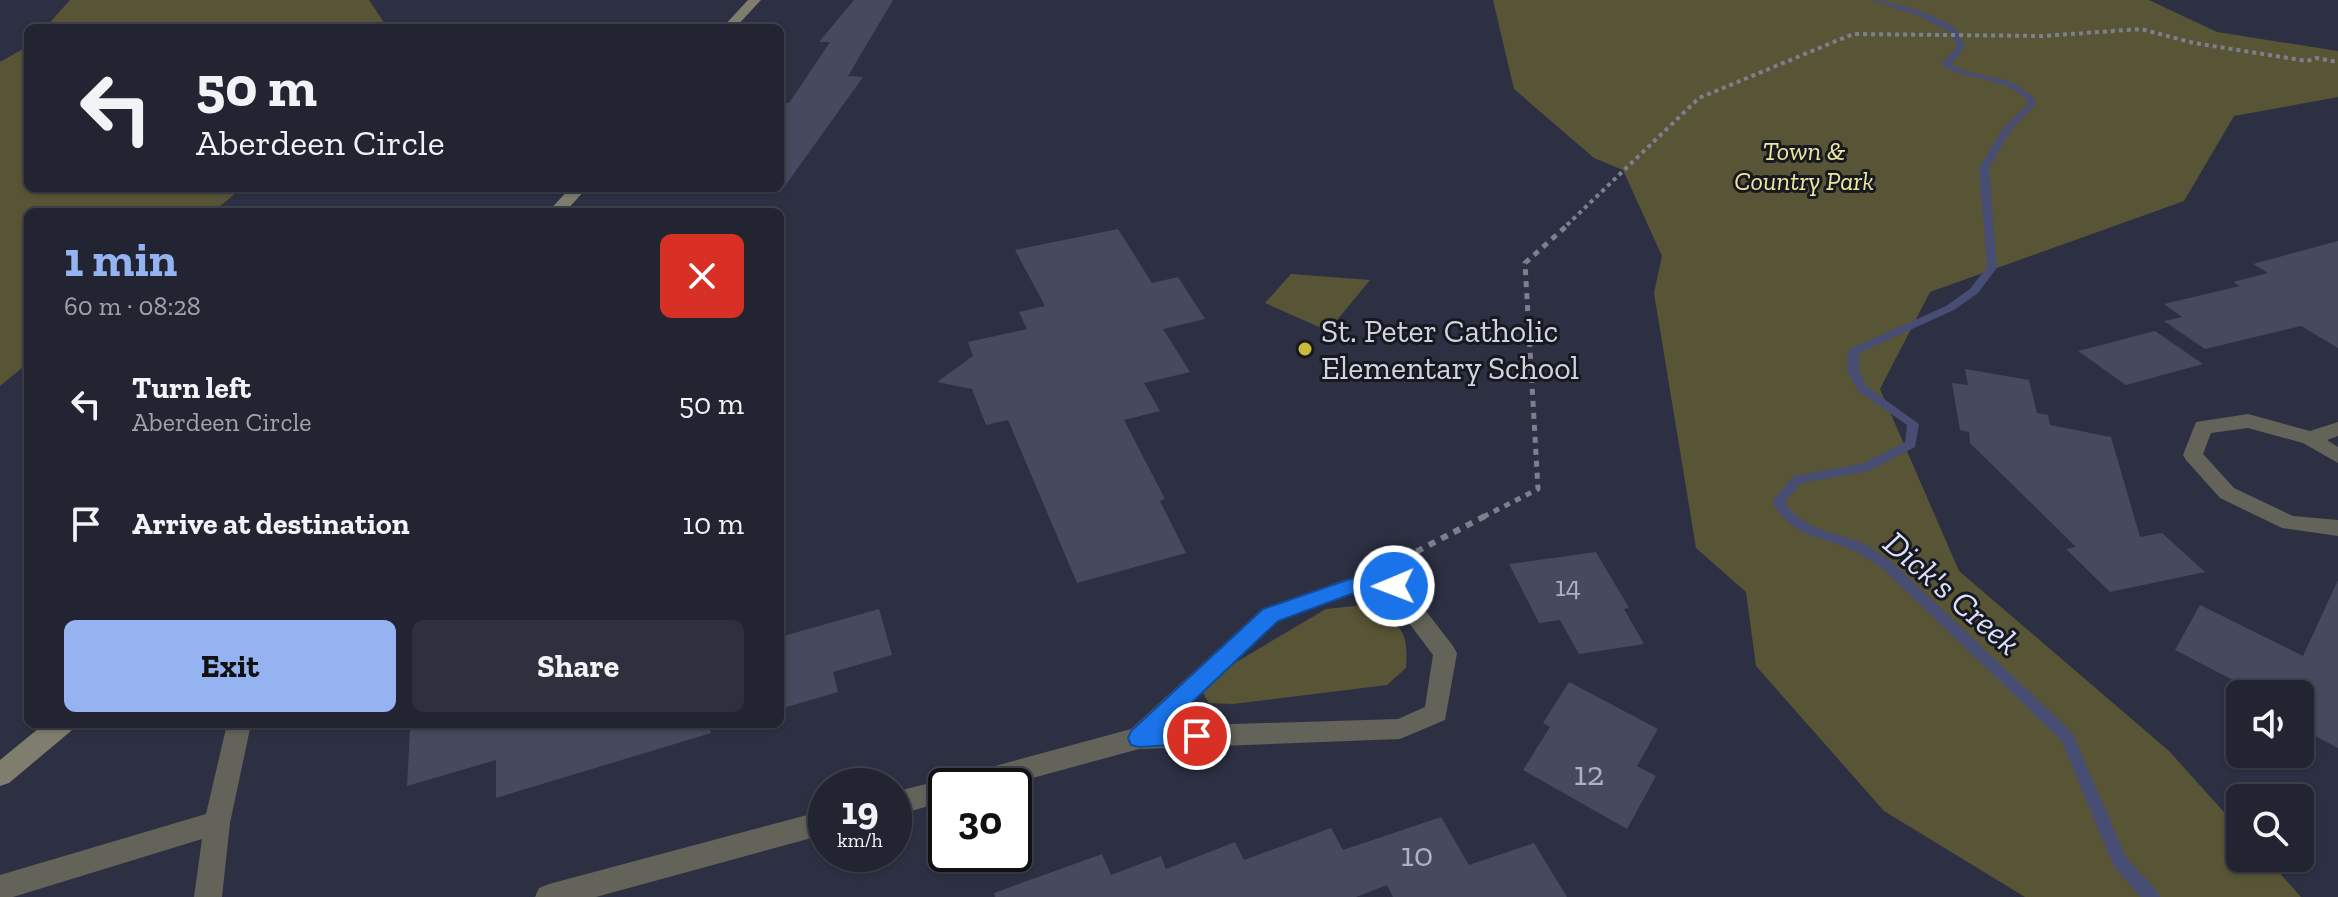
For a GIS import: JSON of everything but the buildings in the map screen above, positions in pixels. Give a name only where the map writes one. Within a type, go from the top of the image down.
[{"type":"street","points":[[732,24],[755,0]]},
{"type":"street","points":[[560,208],[575,192]]},
{"type":"street","points":[[2338,456],[2310,438],[2248,421],[2203,427],[2193,455],[2227,493],[2290,523],[2338,528]]},
{"type":"street","points":[[2310,438],[2338,429]]},
{"type":"street","points":[[1028,768],[1139,738],[1400,729],[1436,713],[1445,653],[1394,586],[1350,587],[1270,615],[1139,738]]},
{"type":"street","points":[[0,775],[57,728]]},
{"type":"street","points":[[208,897],[217,823],[238,728]]},
{"type":"street","points":[[0,888],[217,823]]},
{"type":"street","points":[[549,897],[808,827]]},
{"type":"path","points":[[1404,559],[1538,489],[1525,263],[1612,185],[1699,98],[1853,34],[2043,36],[2141,29],[2194,43],[2307,61],[2316,58],[2338,62]]},
{"type":"green space","points":[[70,0],[369,0],[385,24],[49,24]]},
{"type":"green space","name":"Town & Country Park","points":[[1493,0],[2149,0],[2217,32],[2338,51],[2338,97],[2234,116],[2184,201],[1930,292],[1880,389],[1959,571],[2169,751],[2226,814],[2226,872],[2279,872],[2301,897],[2025,897],[1884,811],[1756,666],[1746,592],[1696,548],[1654,293],[1662,256],[1623,170],[1594,158],[1514,89]]},
{"type":"green space","points":[[24,48],[24,192],[237,192],[218,208],[24,208],[24,366],[0,386],[0,62]]},
{"type":"green space","points":[[1291,274],[1370,280],[1328,331],[1265,303]]},
{"type":"green space","points":[[1364,605],[1393,622],[1403,634],[1406,668],[1387,685],[1233,704],[1209,703],[1203,693],[1216,674],[1326,609]]},
{"type":"waterway","name":"Dick's Creek","points":[[1875,0],[1922,14],[1953,31],[1961,47],[1946,64],[1967,74],[2017,87],[2033,103],[2007,129],[1984,168],[1992,267],[1974,291],[1950,308],[1854,351],[1853,371],[1862,388],[1913,424],[1911,444],[1865,468],[1797,479],[1778,502],[1784,513],[1803,527],[1860,548],[1887,565],[2067,736],[2120,862],[2152,897]]},
{"type":"place","name":"St. Peter Catholic Elementary School","points":[[1305,349]]},
{"type":"route","points":[[1197,736],[1139,738],[1270,615],[1350,587],[1394,586]]}]
